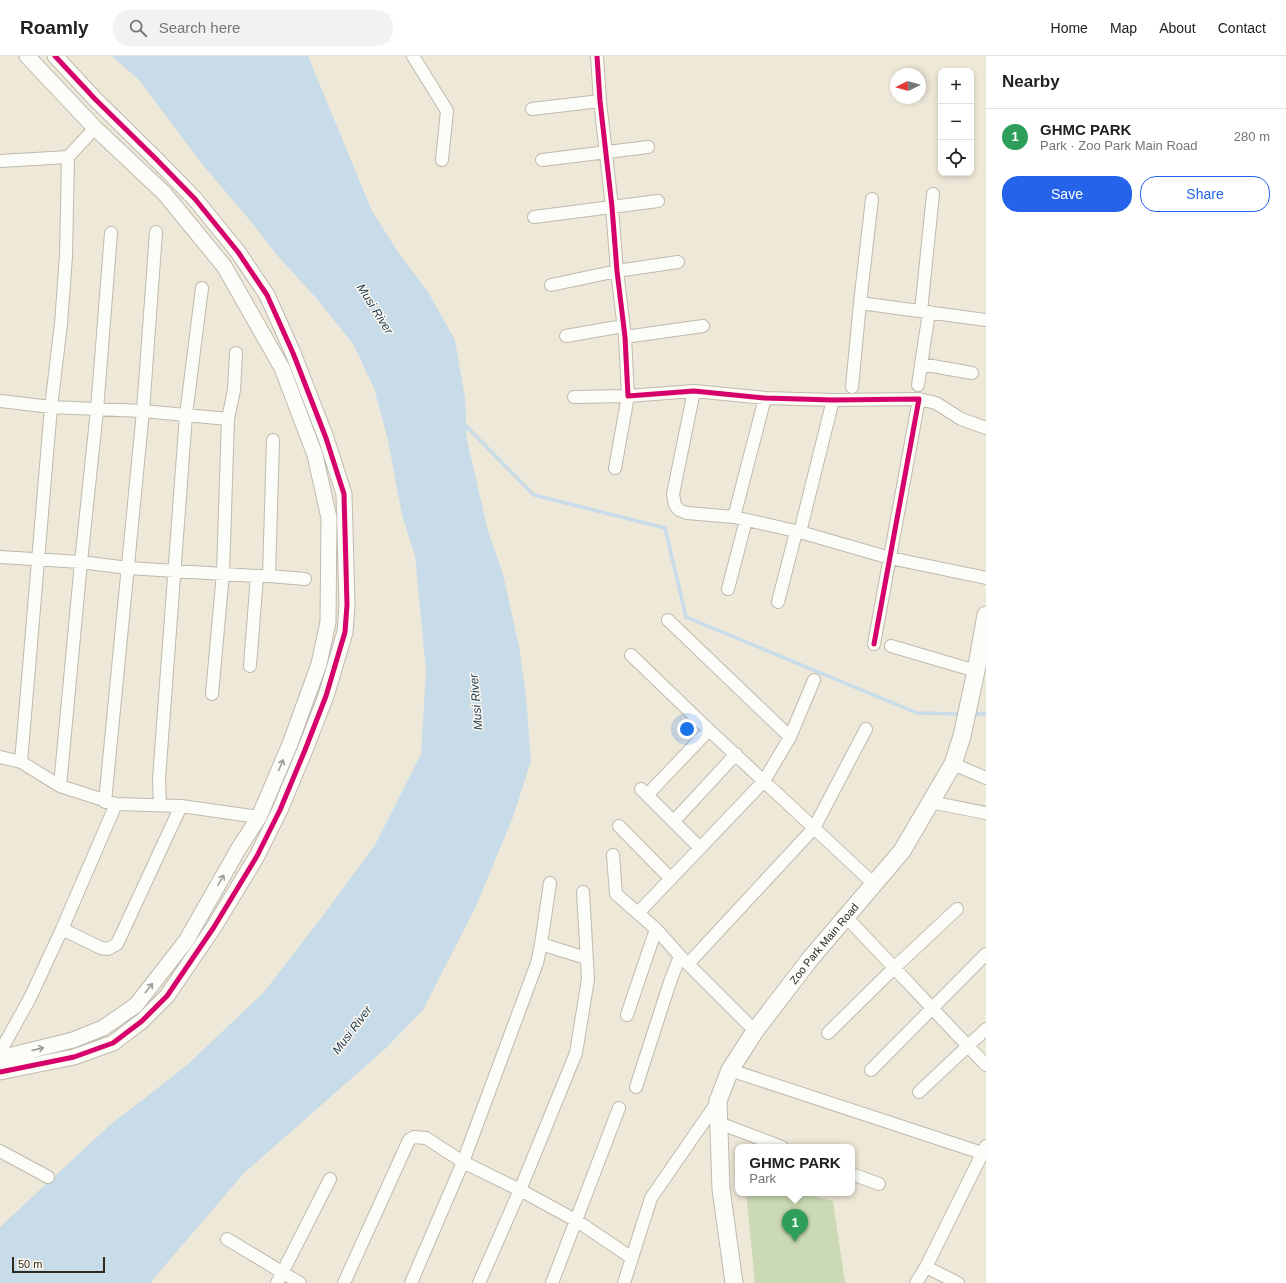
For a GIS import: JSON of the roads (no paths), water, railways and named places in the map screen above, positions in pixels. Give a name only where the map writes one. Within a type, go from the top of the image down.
[{"type":"main road","name":"Zoo Park Main Road","points":[[734,1283],[721,1189],[718,1101],[730,1070],[755,1031],[810,959],[902,851],[952,764],[962,736],[968,707],[980,665],[986,615]]},
{"type":"street","points":[[0,1058],[73,1040],[103,1028],[136,1005],[186,941],[259,817],[290,744],[319,664],[328,622],[329,518],[315,454],[282,368],[224,266],[164,193],[95,128],[27,56]]},
{"type":"street","points":[[413,56],[447,111],[442,160]]},
{"type":"street","points":[[597,56],[600,101],[624,332],[628,396],[615,468]]},
{"type":"street","points":[[0,1072],[74,1057],[112,1043],[142,1021],[167,996],[214,927],[257,856],[280,810],[326,696],[345,632],[347,605],[344,494],[326,438],[293,353],[267,295],[238,252],[195,200],[155,158],[95,100],[59,60],[50,80]]},
{"type":"street","points":[[532,109],[600,101]]},
{"type":"street","points":[[0,160],[68,156],[95,128]]},
{"type":"street","points":[[542,160],[648,147]]},
{"type":"street","points":[[20,762],[51,407],[61,324],[66,256],[68,156]]},
{"type":"street","points":[[918,385],[921,364],[933,194]]},
{"type":"street","points":[[852,387],[872,199]]},
{"type":"street","points":[[534,217],[658,201]]},
{"type":"street","points":[[60,786],[97,410],[110,232]]},
{"type":"street","points":[[0,1052],[30,998],[62,929],[111,803],[128,568],[143,411],[156,232]]},
{"type":"street","points":[[551,285],[617,271],[678,262]]},
{"type":"street","points":[[160,805],[159,779],[186,415],[202,288]]},
{"type":"street","points":[[860,303],[986,320]]},
{"type":"street","points":[[566,336],[703,326]]},
{"type":"street","points":[[212,694],[223,573],[228,419],[234,390],[236,353]]},
{"type":"street","points":[[921,364],[972,373]]},
{"type":"street","points":[[694,391],[673,494],[675,505],[679,510],[687,513],[740,518],[798,532],[890,558],[986,578]]},
{"type":"street","points":[[574,397],[628,396],[694,391],[766,398],[833,400],[919,399],[936,403],[961,419],[986,428]]},
{"type":"street","points":[[728,589],[740,518],[766,398]]},
{"type":"street","points":[[874,644],[919,399]]},
{"type":"street","points":[[778,602],[833,400]]},
{"type":"street","points":[[0,402],[97,410],[143,411],[228,419]]},
{"type":"street","points":[[250,666],[263,576],[272,440]]},
{"type":"street","points":[[0,557],[81,562],[128,568],[305,579]]},
{"type":"street","points":[[668,620],[790,737]]},
{"type":"street","points":[[891,646],[980,665]]},
{"type":"street","points":[[632,655],[709,730],[874,884]]},
{"type":"street","points":[[638,913],[764,780],[790,737],[814,680]]},
{"type":"street","points":[[636,1087],[670,982],[684,960],[814,828],[866,729]]},
{"type":"street","points":[[700,848],[644,792],[709,730]]},
{"type":"street","points":[[674,821],[736,754]]},
{"type":"street","points":[[0,757],[20,762],[60,786],[111,803],[181,806],[259,817]]},
{"type":"street","points":[[952,764],[986,778]]},
{"type":"street","points":[[930,802],[986,813]]},
{"type":"street","points":[[62,929],[101,948],[108,949],[117,944],[181,806]]},
{"type":"street","points":[[619,826],[671,879]]},
{"type":"street","points":[[613,855],[616,894],[656,929],[684,960],[755,1031]]},
{"type":"street","points":[[411,1283],[463,1162],[537,963],[550,883]]},
{"type":"street","points":[[479,1283],[520,1190],[576,1053],[588,979],[583,892]]},
{"type":"street","points":[[828,1033],[957,909]]},
{"type":"street","points":[[846,917],[931,1009],[986,1065]]},
{"type":"street","points":[[627,1015],[656,929]]},
{"type":"street","points":[[541,944],[586,958]]},
{"type":"street","points":[[871,1070],[986,954]]},
{"type":"street","points":[[919,1092],[986,1029]]},
{"type":"street","points":[[730,1070],[984,1149],[926,1267],[916,1283]]},
{"type":"street","points":[[624,1283],[651,1198],[718,1101]]},
{"type":"street","points":[[552,1283],[619,1108]]},
{"type":"street","points":[[718,1123],[774,1144]]},
{"type":"street","points":[[344,1283],[409,1140],[414,1136],[426,1138],[463,1162],[520,1190],[577,1221],[632,1258]]},
{"type":"street","points":[[0,1151],[48,1177]]},
{"type":"street","points":[[855,1175],[879,1184]]},
{"type":"street","points":[[280,1278],[330,1179]]},
{"type":"street","points":[[227,1239],[280,1278],[300,1283]]},
{"type":"street","points":[[926,1267],[958,1283]]},
{"type":"water","name":"Musi River","points":[[112,56],[308,56],[372,211],[398,252],[428,292],[455,340],[465,398],[467,440],[488,531],[503,574],[519,646],[526,696],[531,761],[513,817],[476,906],[423,1010],[385,1049],[244,1173],[150,1283],[0,1283],[0,1227],[110,1125],[186,1066],[264,992],[375,845],[421,754],[426,671],[415,556],[402,515],[388,440],[374,388],[353,344],[317,299],[276,254],[203,165],[139,80]]},
{"type":"waterway","points":[[464,424],[534,495],[665,528],[686,617],[917,713],[963,714]]},
{"type":"waterway","points":[[971,714],[986,714]]},
{"type":"place","name":"GHMC PARK","points":[[795,1242]]}]
